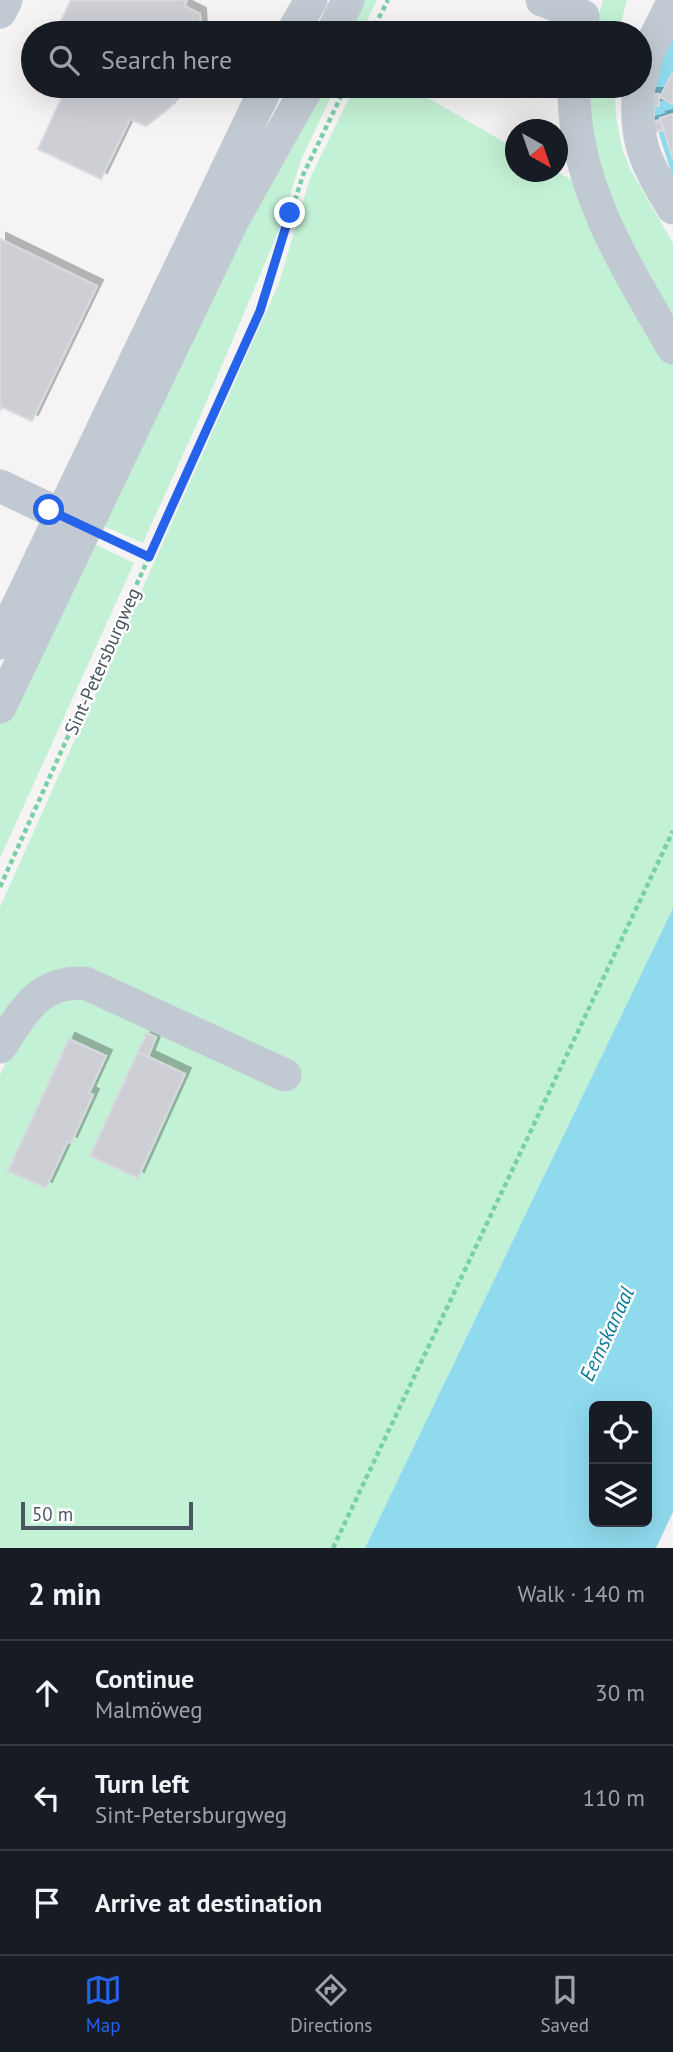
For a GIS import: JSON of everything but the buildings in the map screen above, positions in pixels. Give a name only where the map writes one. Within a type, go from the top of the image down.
[{"type":"street","points":[[0,12],[6,0]]},
{"type":"street","points":[[299,21],[311,0]]},
{"type":"street","points":[[338,21],[348,0]]},
{"type":"street","points":[[542,0],[583,16]]},
{"type":"street","points":[[652,44],[673,2]]},
{"type":"street","points":[[0,707],[74,521],[262,98]]},
{"type":"street","points":[[0,643],[74,521],[234,218],[301,98]]},
{"type":"street","points":[[575,98],[576,131],[588,181],[619,254],[673,348]]},
{"type":"street","points":[[638,98],[641,144],[650,169],[673,208]]},
{"type":"street","points":[[0,486],[74,521]]},
{"type":"street","points":[[0,1047],[36,997],[55,986],[85,983],[285,1075]]},
{"type":"path","points":[[378,21],[388,0]]},
{"type":"path","name":"Sint-Petersburgweg","points":[[0,887],[260,311],[303,175],[340,98]]},
{"type":"path","points":[[74,521],[149,557]]},
{"type":"path","points":[[333,1548],[673,831]]},
{"type":"green space","points":[[357,0],[377,0],[367,21],[347,21]]},
{"type":"green space","points":[[603,0],[627,0],[621,21],[597,21]]},
{"type":"green space","points":[[310,98],[330,98],[301,160],[279,230],[143,543],[96,523]]},
{"type":"green space","points":[[349,98],[428,98],[505,142],[505,182],[568,182],[568,178],[572,180],[595,232],[673,366],[673,908],[365,1548],[0,1548],[0,1075],[42,981],[0,1031],[0,907],[279,283],[310,178]]},
{"type":"green space","points":[[589,98],[615,98],[622,148],[631,171],[673,243],[673,323],[597,175]]},
{"type":"green space","points":[[88,541],[134,563],[0,858],[0,722]]},
{"type":"water","points":[[673,19],[673,178],[655,122],[654,90]]},
{"type":"water","name":"Eemskanaal","points":[[673,908],[673,1512],[656,1548],[365,1548]]},
{"type":"route","points":[[49,510],[149,557],[260,311],[290,213]]}]
